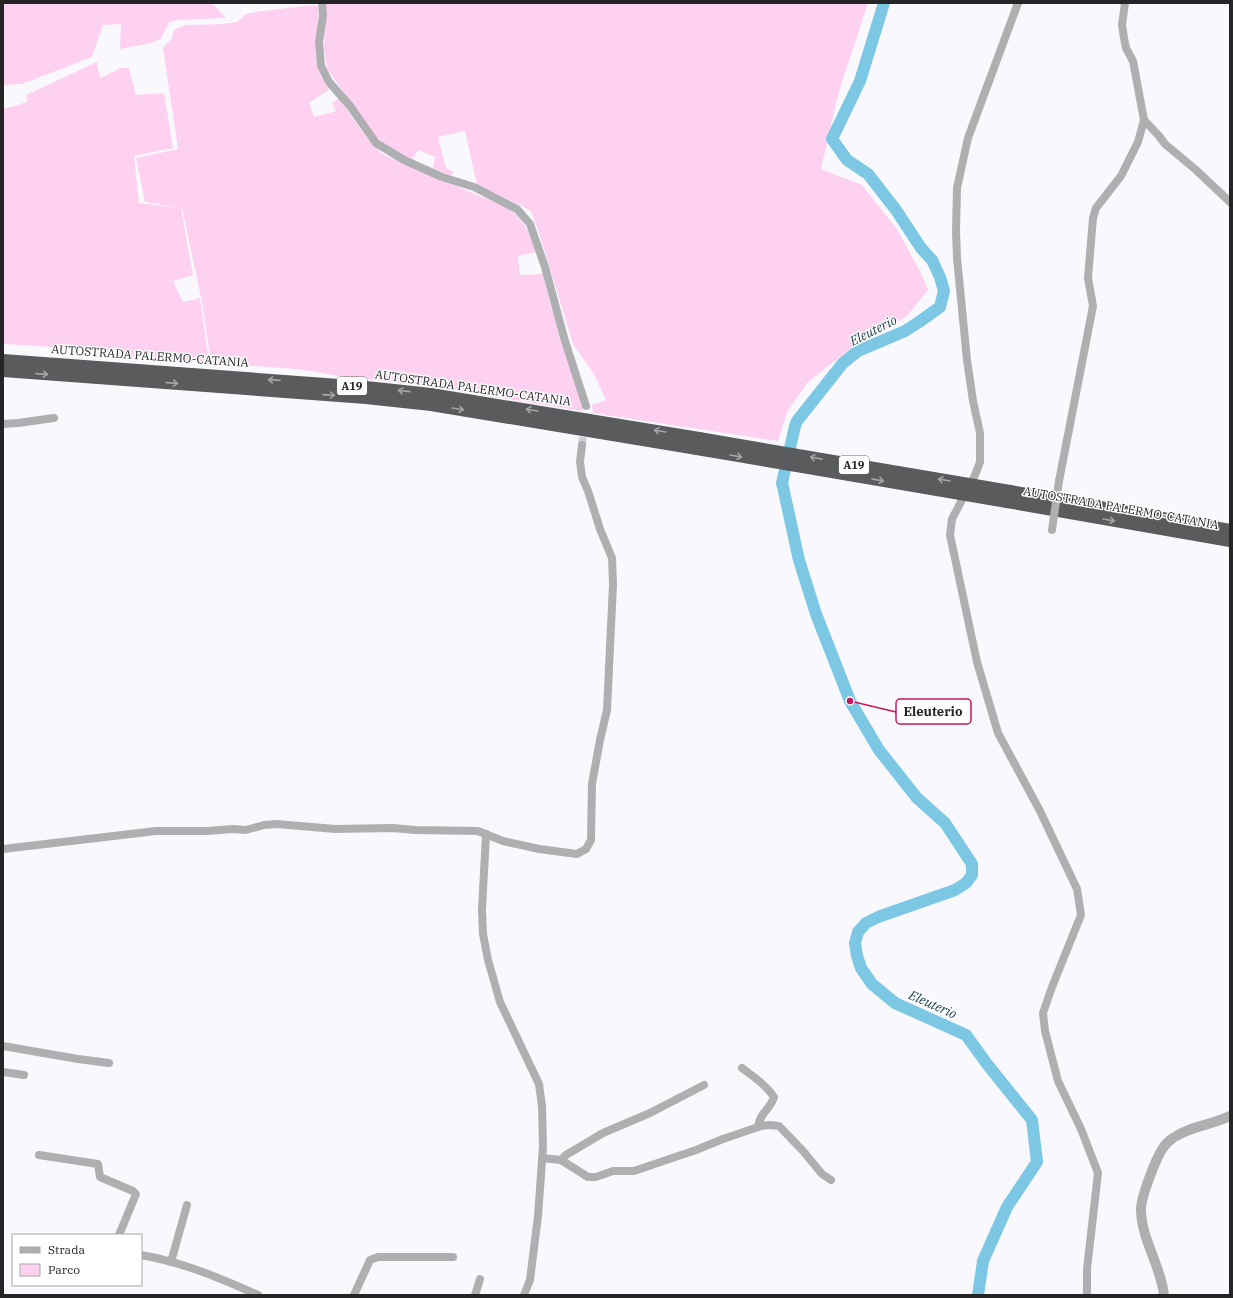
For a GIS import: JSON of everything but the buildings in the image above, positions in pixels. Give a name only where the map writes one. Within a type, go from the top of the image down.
[{"type":"highway","name":"AUTOSTRADA PALERMO-CATANIA","points":[[3,360],[366,387],[431,394],[698,444]]},
{"type":"highway","name":"AUTOSTRADA PALERMO-CATANIA","points":[[3,371],[366,398],[431,405],[698,444]]},
{"type":"highway","name":"A19","points":[[698,444],[1009,497]]},
{"type":"highway","name":"AUTOSTRADA PALERMO-CATANIA","points":[[1009,497],[1230,530]]},
{"type":"highway","name":"AUTOSTRADA PALERMO-CATANIA","points":[[1009,497],[1230,541]]},
{"type":"street","points":[[322,3],[320,42],[321,66],[329,82],[350,106],[376,143],[404,160],[442,177],[474,187],[517,209],[530,224],[545,267],[565,341],[586,406]]},
{"type":"street","points":[[1018,3],[968,138],[957,188],[957,258],[967,360],[973,401],[980,432],[980,462],[975,475],[952,519],[950,535],[977,662],[998,732],[1040,811],[1077,889],[1081,915],[1043,1013],[1045,1031],[1058,1081],[1081,1129],[1098,1173],[1087,1269],[1087,1295]]},
{"type":"street","points":[[1052,530],[1059,481],[1093,306],[1088,278],[1093,218],[1096,208],[1121,176],[1138,142],[1144,120],[1133,61],[1126,48],[1124,38],[1122,25],[1125,3]]},
{"type":"street","points":[[1144,120],[1159,136],[1164,144],[1196,170],[1230,202]]},
{"type":"street","points":[[3,424],[54,418]]},
{"type":"street","points":[[3,849],[156,831],[246,830],[277,824],[335,829],[393,828],[478,831],[503,841],[539,849],[577,854],[586,849],[591,840],[592,784],[607,710],[613,594],[612,558],[605,544],[582,477],[580,462],[582,445]]},
{"type":"street","points":[[486,834],[482,910],[483,934],[494,983],[500,1002],[539,1084],[543,1124],[538,1216],[530,1280],[524,1295]]},
{"type":"street","points":[[3,1046],[109,1063]]},
{"type":"street","points":[[742,1068],[756,1078],[770,1091],[774,1097],[772,1104],[759,1119],[758,1127]]},
{"type":"street","points":[[3,1072],[24,1075]]},
{"type":"street","points":[[561,1160],[566,1155],[603,1133],[650,1113],[704,1085]]},
{"type":"street","points":[[1164,1295],[1163,1284],[1143,1226],[1141,1208],[1160,1150],[1172,1138],[1230,1116]]},
{"type":"street","points":[[542,1158],[561,1160],[588,1177],[596,1177],[613,1171],[634,1171],[758,1127],[770,1125],[779,1126],[822,1174],[831,1180]]},
{"type":"street","points":[[39,1155],[98,1164],[100,1177],[134,1191],[136,1194],[120,1234]]},
{"type":"street","points":[[171,1262],[187,1205]]},
{"type":"street","points":[[142,1255],[171,1262],[224,1280],[258,1295]]},
{"type":"street","points":[[354,1295],[370,1260],[378,1257],[453,1257]]},
{"type":"street","points":[[475,1295],[480,1280]]},
{"type":"green space","points":[[3,3],[212,3],[226,18],[178,20],[169,22],[161,39],[151,43],[120,49],[121,24],[103,25],[92,57],[22,84],[3,85]]},
{"type":"green space","points":[[325,3],[868,3],[839,91],[821,169],[862,185],[897,229],[922,275],[928,290],[907,316],[850,349],[807,383],[787,412],[778,441],[593,413],[592,405],[606,400],[594,374],[573,344],[531,211],[477,185],[465,131],[438,137],[446,168],[453,171],[452,176],[433,168],[435,157],[418,150],[412,160],[394,151],[376,137],[327,69],[324,49]]},
{"type":"green space","points":[[313,5],[318,6],[316,47],[317,64],[320,74],[330,89],[309,103],[314,117],[336,111],[332,103],[339,98],[364,134],[382,154],[507,207],[522,221],[537,252],[518,256],[520,275],[543,274],[559,334],[564,342],[582,406],[582,411],[414,384],[352,378],[297,369],[211,363],[202,302],[182,208],[193,275],[173,281],[183,302],[200,298],[209,363],[121,356],[95,351],[53,347],[3,344],[3,108],[12,107],[27,102],[26,95],[97,62],[100,78],[121,68],[129,68],[136,95],[164,93],[173,148],[134,156],[139,203],[180,208],[145,202],[136,158],[178,149],[163,48],[172,38],[174,30],[186,25],[224,24],[237,22],[246,14]]},
{"type":"waterway","name":"Eleuterio","points":[[884,3],[860,81],[832,139],[847,160],[868,174],[896,210],[921,248],[932,260],[940,277],[944,291],[940,307],[919,322],[905,331],[858,351],[843,363],[797,421],[782,483],[799,560],[816,614],[850,701],[879,750],[917,798],[945,823],[972,864],[972,875],[966,883],[955,890],[878,917],[866,923],[858,932],[855,943],[861,968],[872,984],[895,1003],[966,1035],[1032,1120],[1037,1162],[1007,1207],[983,1261],[978,1295]]},
{"type":"tunnel","points":[[582,445],[586,406]]},
{"type":"place","name":"Eleuterio","points":[[850,701]]}]
